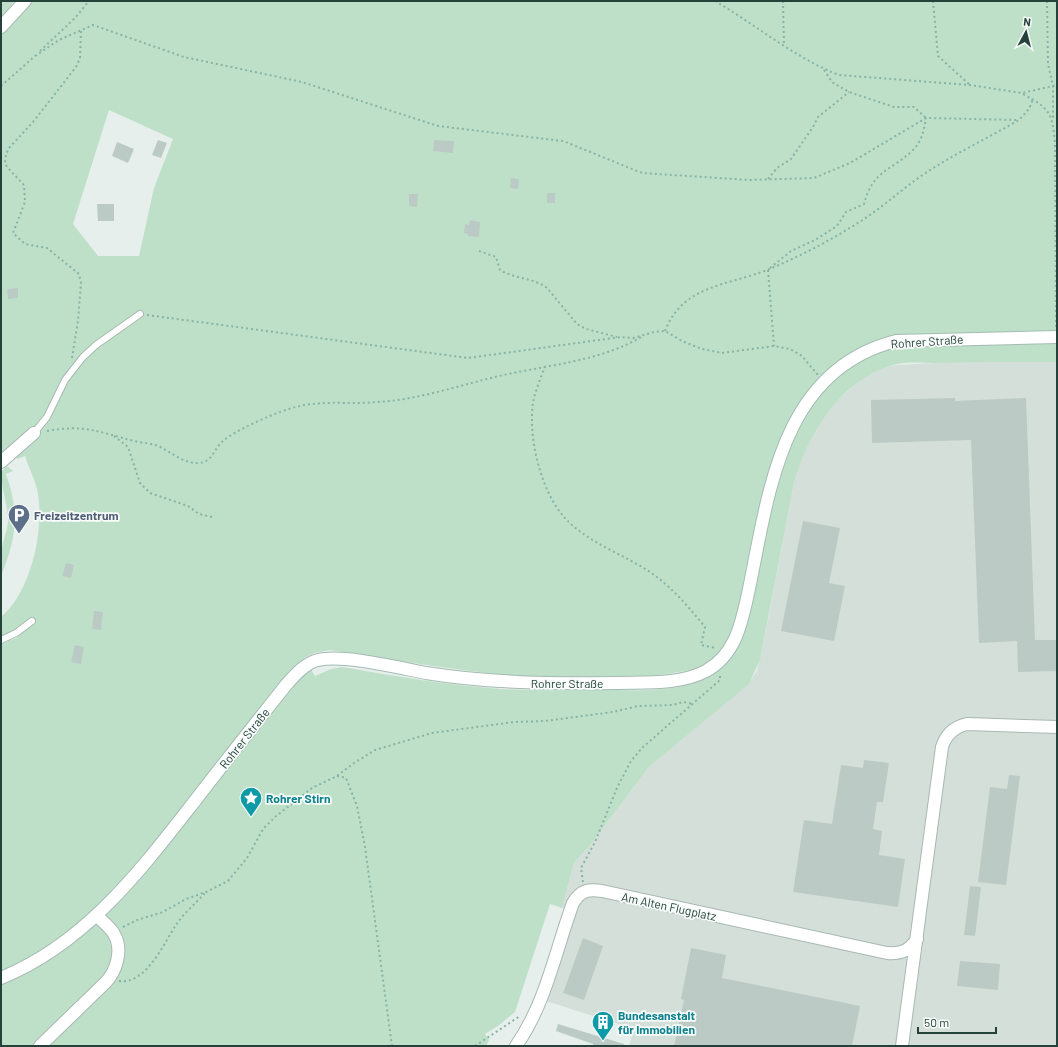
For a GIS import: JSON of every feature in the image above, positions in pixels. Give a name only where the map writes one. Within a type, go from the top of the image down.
[{"type":"main road","points":[[1,27],[25,1]]},
{"type":"main road","name":"Rohrer Straße","points":[[1,978],[42,957],[67,940],[97,916],[129,884],[286,685],[300,670],[317,660],[336,658],[449,676],[504,682],[563,684],[672,681],[697,675],[717,663],[728,652],[739,632],[763,517],[780,453],[794,422],[824,382],[851,359],[874,347],[896,341],[1057,336]]},
{"type":"main road","points":[[1,462],[34,433]]},
{"type":"main road","points":[[902,1046],[944,740],[952,730],[959,725],[967,724],[1057,727]]},
{"type":"main road","points":[[516,1046],[534,1018],[539,1007],[573,903],[579,894],[584,891]]},
{"type":"main road","name":"Am Alten Flugplatz","points":[[584,891],[602,892],[887,953],[902,952],[912,946],[917,939]]},
{"type":"main road","points":[[40,1046],[111,977],[118,957],[114,934],[97,916]]},
{"type":"lane","points":[[34,433],[47,417],[57,395],[72,370],[96,345],[140,314]]},
{"type":"lane","points":[[1,640],[16,633],[32,621]]},
{"type":"path","points":[[1,86],[76,18],[89,1]]},
{"type":"path","points":[[715,1],[824,69],[839,75],[970,85],[1022,93],[1033,99],[1047,110],[1053,120]]},
{"type":"path","points":[[783,1],[784,45]]},
{"type":"path","points":[[933,1],[938,56],[970,85]]},
{"type":"path","points":[[1047,1],[1048,64],[1053,86],[1055,143],[1057,336]]},
{"type":"path","points":[[35,56],[59,40],[93,25],[184,57],[302,82],[438,126],[563,141],[642,173],[749,180],[814,178],[850,163],[926,118],[1019,120]]},
{"type":"path","points":[[72,370],[71,364],[78,321],[81,283],[79,274],[47,248],[25,244],[13,233],[24,202],[24,185],[5,163],[9,148],[33,122],[76,67],[80,58],[81,30]]},
{"type":"path","points":[[824,69],[832,82],[849,92],[894,108],[914,107],[926,118]]},
{"type":"path","points":[[1022,93],[1057,85]]},
{"type":"path","points":[[768,179],[777,168],[791,158],[813,127],[818,117],[849,92]]},
{"type":"path","points":[[666,331],[671,316],[688,298],[706,289],[768,270],[810,250],[861,221],[925,173],[1019,120],[1029,109],[1033,99]]},
{"type":"path","points":[[768,270],[791,251],[815,240],[837,226],[846,212],[864,204],[867,191],[884,171],[914,150],[924,134],[926,118]]},
{"type":"path","points":[[479,251],[496,257],[500,270],[509,276],[542,284],[577,324],[602,334],[633,338],[646,334],[666,331],[682,341],[702,349],[722,353],[774,346],[790,349],[802,356],[824,382]]},
{"type":"path","points":[[768,270],[774,346]]},
{"type":"path","points":[[140,314],[157,315],[468,358],[621,337]]},
{"type":"path","points":[[34,433],[61,428],[86,428],[158,446],[180,459],[193,464],[201,463],[208,460],[222,441],[244,428],[288,409],[324,402],[377,402],[419,396],[545,366],[580,360],[629,344],[646,334]]},
{"type":"path","points":[[545,366],[533,403],[534,432],[541,477],[550,496],[565,518],[583,533],[646,570],[670,588],[705,627],[701,645],[714,646],[720,650],[717,663],[720,680],[643,747],[631,761],[617,788],[595,842],[581,868],[584,891]]},
{"type":"path","points":[[111,434],[128,448],[140,483],[150,493],[188,506],[200,514],[212,517]]},
{"type":"path","points":[[114,934],[137,920],[163,912],[186,899],[206,892],[228,881],[238,870],[263,829],[275,817],[312,788],[337,776],[375,750],[432,733],[514,722],[545,721],[613,712],[638,706],[673,705],[683,702],[694,704]]},
{"type":"path","points":[[337,776],[346,778],[357,806],[365,848],[392,1046]]},
{"type":"path","points":[[111,977],[121,982],[139,976],[160,955],[176,924],[206,892]]},
{"type":"path","points":[[475,1046],[520,1016],[534,1018]]},
{"type":"shaded area","points":[[955,362],[1057,362],[1057,1046],[629,1046],[634,1029],[546,1001],[574,911],[562,908],[574,863],[591,844],[649,767],[748,684],[757,671],[794,483],[800,460],[809,440],[821,421],[836,402],[855,385],[867,376],[881,369],[895,365]]},
{"type":"green space","points":[[1,1],[14,1],[1,20]]},
{"type":"green space","points":[[30,1],[1057,1],[1057,362],[916,362],[893,365],[874,373],[857,383],[842,396],[829,411],[808,446],[794,483],[760,660],[749,684],[649,767],[591,844],[574,863],[562,908],[550,904],[515,1012],[498,1026],[485,1034],[489,1040],[486,1046],[1,1046],[1,644],[16,638],[32,625],[27,620],[11,633],[1,637],[1,617],[11,606],[20,592],[33,560],[37,543],[39,509],[37,489],[25,456],[17,459],[14,444],[1,452],[1,32]],"holes":[[[109,110],[173,139],[154,188],[139,256],[98,256],[73,224]],[[330,650],[465,670],[555,679],[600,679],[645,676],[690,670],[694,683],[672,688],[649,690],[526,690],[441,683],[342,667],[331,669],[315,676],[304,658],[314,653]]]},
{"type":"green space","points":[[7,466],[13,471],[6,474],[15,514],[13,538],[1,576],[1,551],[8,521],[1,472]]},
{"type":"building","points":[[158,140],[167,143],[161,158],[152,155]]},
{"type":"building","points":[[434,140],[454,141],[453,153],[433,151]]},
{"type":"building","points":[[117,142],[134,149],[128,163],[112,156]]},
{"type":"building","points":[[511,178],[519,179],[518,189],[510,188]]},
{"type":"building","points":[[547,193],[555,193],[555,203],[547,203]]},
{"type":"building","points":[[409,194],[418,194],[417,207],[409,206]]},
{"type":"building","points":[[97,204],[114,204],[114,221],[98,221]]},
{"type":"building","points":[[470,220],[480,222],[479,237],[468,236],[468,234],[464,233],[465,224],[469,225]]},
{"type":"building","points":[[18,288],[18,298],[8,299],[7,289]]},
{"type":"building","points":[[955,398],[955,401],[1026,398],[1035,640],[1057,640],[1057,671],[1018,672],[1017,641],[979,643],[971,440],[872,443],[871,400]]},
{"type":"building","points":[[803,521],[840,528],[829,583],[845,586],[834,641],[781,631]]},
{"type":"building","points":[[66,563],[74,565],[71,578],[62,576]]},
{"type":"building","points":[[94,611],[103,612],[101,630],[92,629]]},
{"type":"building","points":[[75,645],[84,647],[81,664],[71,662]]},
{"type":"building","points":[[864,760],[889,763],[883,802],[877,802],[873,829],[882,831],[879,855],[905,859],[898,907],[793,892],[804,820],[832,824],[841,765],[863,768]]},
{"type":"building","points":[[1009,775],[1020,776],[1006,885],[978,882],[990,787],[1007,789]]},
{"type":"building","points":[[970,886],[981,887],[975,936],[964,935]]},
{"type":"building","points":[[583,938],[603,946],[584,1000],[563,993]]},
{"type":"building","points":[[691,948],[726,955],[722,978],[860,1006],[852,1046],[674,1046],[684,1000],[681,999]]},
{"type":"building","points":[[960,961],[1000,964],[998,990],[957,986]]},
{"type":"building","points":[[558,1024],[624,1044],[624,1046],[593,1046],[593,1044],[556,1031]]},
{"type":"place","name":"Freizeitzentrum","points":[[19,534]]},
{"type":"place","name":"Rohrer Stirn","points":[[251,818]]},
{"type":"place","name":"Bundesanstalt für Immobilien","points":[[603,1042]]}]
